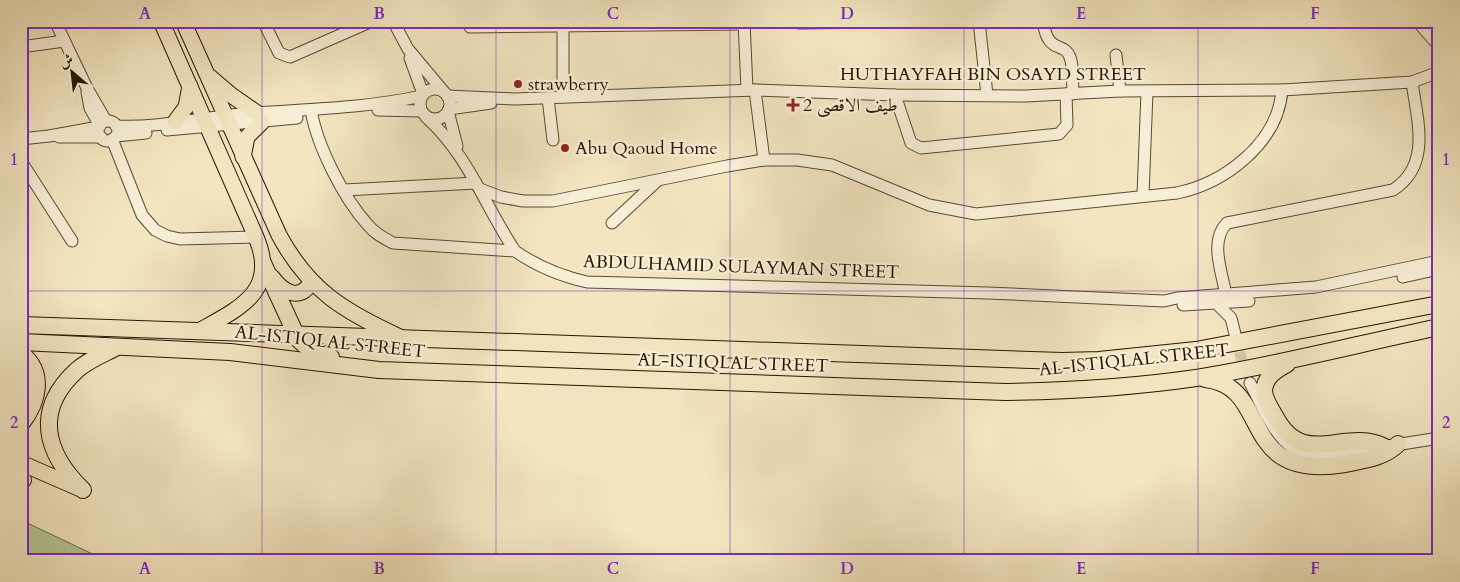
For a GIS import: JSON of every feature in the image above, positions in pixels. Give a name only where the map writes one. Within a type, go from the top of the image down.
[{"type":"highway","points":[[263,263],[295,333],[302,343],[310,350],[338,359],[348,367]]},
{"type":"highway","points":[[1416,309],[1439,294]]},
{"type":"highway","name":"AL-ISTIQLAL STREET","points":[[21,325],[402,338],[495,336],[995,360],[1099,360],[1196,350],[1439,304]]},
{"type":"highway","name":"AL-ISTIQLAL STREET","points":[[21,342],[230,352],[348,367],[553,378],[1006,392],[1088,388],[1196,378],[1296,359],[1439,327]]},
{"type":"highway","points":[[83,490],[68,476],[53,452],[49,427],[52,410],[66,382],[78,370],[118,346]]},
{"type":"highway","points":[[21,353],[33,365],[37,389],[36,399],[30,414],[21,424]]},
{"type":"highway","points":[[1296,359],[1271,374],[1265,385],[1265,397],[1279,424],[1288,435],[1298,442],[1311,446],[1362,441],[1392,446]]},
{"type":"highway","points":[[1196,378],[1217,380],[1233,388],[1241,396],[1268,445],[1283,457],[1299,465],[1318,467],[1354,462],[1381,456],[1392,446]]},
{"type":"main road","points":[[161,21],[256,236],[263,263],[280,288],[287,292],[300,293],[311,282]]},
{"type":"main road","points":[[183,21],[284,246],[311,282],[348,312],[402,338]]},
{"type":"main road","points":[[207,74],[231,96],[259,117],[247,137],[243,157]]},
{"type":"main road","points":[[165,126],[186,107],[190,86]]},
{"type":"main road","points":[[199,331],[238,309],[251,298],[260,284],[263,263]]},
{"type":"main road","points":[[21,463],[83,490]]},
{"type":"street","points":[[55,21],[107,130],[142,215],[155,230],[167,236],[180,239],[256,236]]},
{"type":"street","points":[[263,21],[279,53],[290,57],[372,21]]},
{"type":"street","points":[[393,21],[408,49],[423,95],[420,103],[424,114],[458,150],[515,251]]},
{"type":"street","points":[[793,21],[979,21],[987,95]]},
{"type":"street","points":[[895,95],[911,143],[921,148],[1059,134],[1067,125],[1070,94],[1070,56],[1064,50],[1053,46],[1047,41],[1043,21]]},
{"type":"street","points":[[1416,21],[1439,46]]},
{"type":"street","points":[[470,27],[744,23],[751,90],[764,160]]},
{"type":"street","points":[[563,26],[563,97]]},
{"type":"street","points":[[21,47],[64,41]]},
{"type":"street","points":[[408,49],[447,95],[458,150]]},
{"type":"street","points":[[1116,55],[1120,91]]},
{"type":"street","name":"HUTHAYFAH BIN OSAYD STREET","points":[[447,95],[515,99],[751,90],[895,95],[1282,90],[1412,82],[1439,72]]},
{"type":"street","points":[[1226,295],[1217,245],[1220,230],[1227,223],[1393,190],[1407,178],[1418,160],[1421,147],[1412,82]]},
{"type":"street","points":[[312,114],[423,95],[434,89],[447,95]]},
{"type":"street","points":[[344,190],[478,186],[500,197],[523,201],[553,201],[657,181],[683,174],[764,160],[816,162],[832,165],[929,205],[976,214],[1195,189],[1232,170],[1246,157],[1268,129],[1279,109],[1282,90]]},
{"type":"street","points":[[1144,194],[1147,92]]},
{"type":"street","points":[[548,98],[553,140]]},
{"type":"street","name":"HUTHAYFAH BIN OSAYD STREET","points":[[449,110],[515,99]]},
{"type":"street","points":[[21,139],[259,117],[374,110],[424,114],[436,119],[445,115],[449,110]]},
{"type":"street","name":"ABDULHAMID SULAYMAN STREET","points":[[312,114],[327,157],[344,190],[368,226],[378,235],[393,243],[515,251],[531,262],[560,276],[587,282],[988,293],[1164,301]]},
{"type":"street","points":[[165,126],[205,123]]},
{"type":"street","points":[[21,161],[72,241]]},
{"type":"street","points":[[612,223],[657,181]]},
{"type":"street","points":[[1164,301],[1177,298],[1338,287],[1439,261]]},
{"type":"street","points":[[1164,301],[1176,305],[1246,302],[1439,269]]},
{"type":"street","points":[[1217,304],[1234,328],[1235,312],[1246,302]]},
{"type":"street","points":[[1250,383],[1280,438],[1300,453],[1317,457],[1439,438]]},
{"type":"green space","points":[[21,520],[103,559],[108,561],[21,561]]},
{"type":"tunnel","points":[[1235,336],[1246,375]]},
{"type":"place","name":"strawberry","points":[[518,84]]},
{"type":"place","name":"طيف الاقصى 2","points":[[793,105]]},
{"type":"place","name":"Abu Qaoud Home","points":[[565,148]]}]
